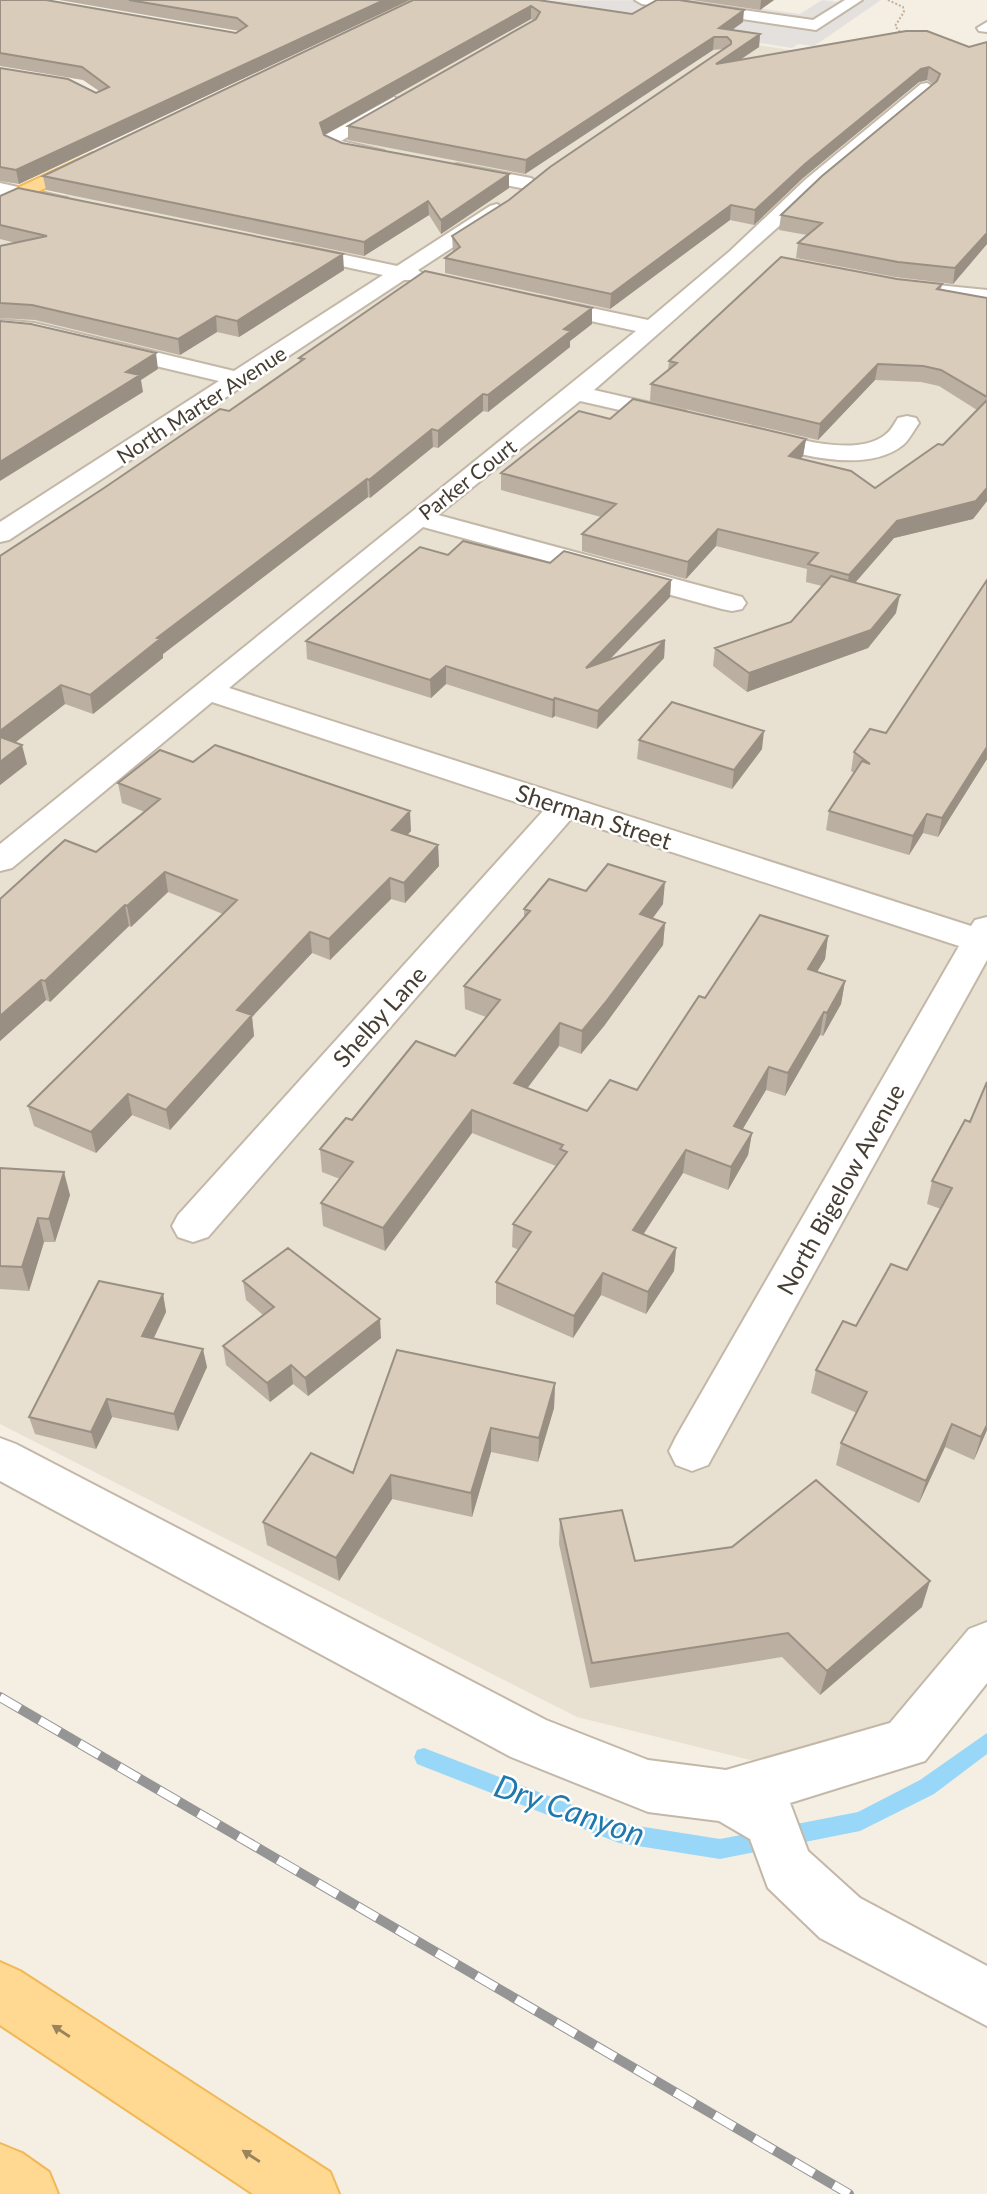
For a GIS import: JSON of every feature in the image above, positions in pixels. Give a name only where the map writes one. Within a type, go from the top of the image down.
[{"type":"main road","points":[[0,203],[10,192],[105,153]]},
{"type":"main road","points":[[0,1991],[308,2194]]},
{"type":"main road","points":[[0,2175],[27,2194]]},
{"type":"street","points":[[642,0],[816,25],[855,0]]},
{"type":"street","name":"Parker Court","points":[[0,861],[418,518],[576,393],[737,255],[812,184],[928,88]]},
{"type":"street","points":[[397,159],[344,149],[333,144],[331,139],[410,93]]},
{"type":"street","name":"North Marter Avenue","points":[[0,534],[402,273],[500,208],[536,179],[438,166]]},
{"type":"street","points":[[10,192],[79,207]]},
{"type":"street","points":[[269,244],[442,282]]},
{"type":"street","points":[[737,255],[763,260]]},
{"type":"street","points":[[882,284],[987,296]]},
{"type":"street","points":[[521,299],[654,328]]},
{"type":"street","points":[[0,327],[34,330],[238,379]]},
{"type":"street","points":[[576,393],[697,421]]},
{"type":"street","points":[[724,428],[818,450],[847,453],[874,450],[894,443],[907,423]]},
{"type":"street","points":[[418,518],[733,603]]},
{"type":"street","name":"Sherman Street","points":[[207,691],[565,806],[983,934]]},
{"type":"street","name":"Shelby Lane","points":[[193,1226],[565,806]]},
{"type":"street","name":"North Bigelow Avenue","points":[[692,1451],[983,934]]},
{"type":"street","points":[[0,1458],[529,1738],[648,1786],[726,1796],[771,1821],[787,1869],[840,1918],[987,1997]]},
{"type":"street","points":[[726,1796],[906,1743],[987,1645]]},
{"type":"path","points":[[888,0],[903,7],[904,12],[895,26],[905,36]]},
{"type":"shaded area","points":[[463,0],[987,80],[987,1677],[886,1747],[750,1760],[577,1717],[0,1424],[0,227]]},
{"type":"shaded area","points":[[700,0],[800,14],[822,0],[881,0],[814,46],[798,44],[792,48],[490,1]]},
{"type":"building","points":[[0,0],[46,0],[236,33],[247,26],[237,18],[129,0],[384,0],[16,170],[0,167],[0,68],[68,79],[96,93],[109,87],[82,67],[0,53]]},
{"type":"building","points":[[413,0],[538,0],[632,14],[657,0],[679,0],[744,10],[719,28],[760,34],[716,64],[906,31],[927,31],[969,47],[987,42],[987,233],[955,268],[898,262],[798,243],[822,223],[781,215],[822,176],[937,81],[940,74],[929,67],[921,69],[805,164],[755,210],[731,205],[611,294],[445,258],[460,247],[452,236],[509,200],[550,167],[731,44],[727,37],[714,37],[526,160],[348,126],[536,19],[540,12],[531,6],[320,123],[324,135],[342,143],[509,174],[441,220],[428,201],[364,242],[43,176]]},
{"type":"building","points":[[18,188],[343,254],[237,321],[216,316],[178,339],[32,305],[0,303],[0,246],[47,236],[0,225],[0,196]]},
{"type":"building","points":[[781,257],[897,279],[942,284],[937,289],[987,298],[987,397],[941,370],[923,366],[878,364],[820,424],[651,384],[677,363],[669,361]]},
{"type":"building","points":[[425,271],[592,308],[564,329],[571,331],[488,395],[483,394],[438,431],[432,429],[369,480],[157,638],[160,639],[90,695],[61,685],[0,731],[0,556],[220,409],[229,411],[304,359],[299,358]]},
{"type":"building","points":[[0,321],[31,324],[156,353],[126,372],[140,375],[0,462]]},
{"type":"building","points":[[633,399],[806,439],[789,456],[851,471],[875,488],[938,444],[943,445],[987,400],[987,488],[976,501],[897,521],[849,575],[808,564],[818,553],[718,529],[688,562],[582,534],[616,504],[501,473],[579,411],[610,419]]},
{"type":"building","points":[[463,541],[550,563],[564,551],[671,580],[586,668],[665,640],[598,711],[555,698],[553,700],[446,666],[430,680],[306,641],[420,547],[448,555]]},
{"type":"building","points":[[831,576],[900,595],[871,630],[749,673],[715,648],[791,622]]},
{"type":"building","points":[[987,580],[987,747],[942,818],[927,814],[913,836],[829,811],[862,761],[870,764],[854,752],[870,729],[886,733]]},
{"type":"building","points":[[672,702],[764,731],[734,770],[639,740]]},
{"type":"building","points":[[0,737],[22,745],[0,762]]},
{"type":"building","points":[[215,745],[410,811],[392,830],[438,845],[404,883],[390,878],[329,939],[310,932],[237,1010],[252,1015],[166,1110],[128,1094],[91,1132],[28,1106],[237,900],[165,872],[125,905],[45,981],[41,980],[0,1016],[0,899],[65,840],[96,852],[160,799],[118,783],[160,750],[193,762]]},
{"type":"building","points":[[608,864],[665,882],[640,914],[665,923],[582,1031],[560,1023],[514,1083],[587,1111],[610,1080],[637,1090],[699,996],[705,998],[760,915],[828,936],[808,969],[845,981],[788,1073],[769,1067],[734,1126],[752,1133],[731,1167],[686,1150],[633,1230],[676,1248],[648,1292],[603,1273],[574,1316],[496,1282],[531,1232],[513,1224],[567,1152],[560,1149],[563,1145],[472,1110],[383,1228],[321,1203],[353,1162],[320,1149],[346,1118],[352,1120],[416,1041],[455,1056],[500,1000],[464,986],[530,911],[524,909],[549,879],[586,891]]},
{"type":"building","points":[[987,1082],[987,1425],[981,1437],[952,1424],[926,1481],[841,1443],[867,1392],[816,1370],[843,1321],[856,1326],[891,1264],[907,1270],[952,1188],[932,1181],[965,1120],[970,1122]]},
{"type":"building","points":[[0,1168],[64,1172],[49,1219],[38,1218],[22,1267],[0,1266]]},
{"type":"building","points":[[288,1248],[380,1319],[305,1378],[291,1365],[267,1383],[223,1346],[274,1307],[243,1281]]},
{"type":"building","points":[[99,1281],[163,1294],[142,1336],[203,1349],[174,1414],[107,1399],[91,1432],[29,1417]]},
{"type":"building","points":[[397,1350],[555,1383],[539,1438],[491,1428],[471,1493],[391,1475],[336,1558],[263,1522],[311,1453],[353,1473]]},
{"type":"building","points":[[816,1480],[930,1581],[827,1671],[788,1633],[592,1663],[560,1519],[622,1510],[635,1561],[732,1547]]},
{"type":"waterway","name":"Dry Canyon","points":[[424,1757],[619,1833],[720,1849],[860,1821],[927,1787],[987,1742]]},
{"type":"railway","points":[[0,1697],[849,2194]]}]
